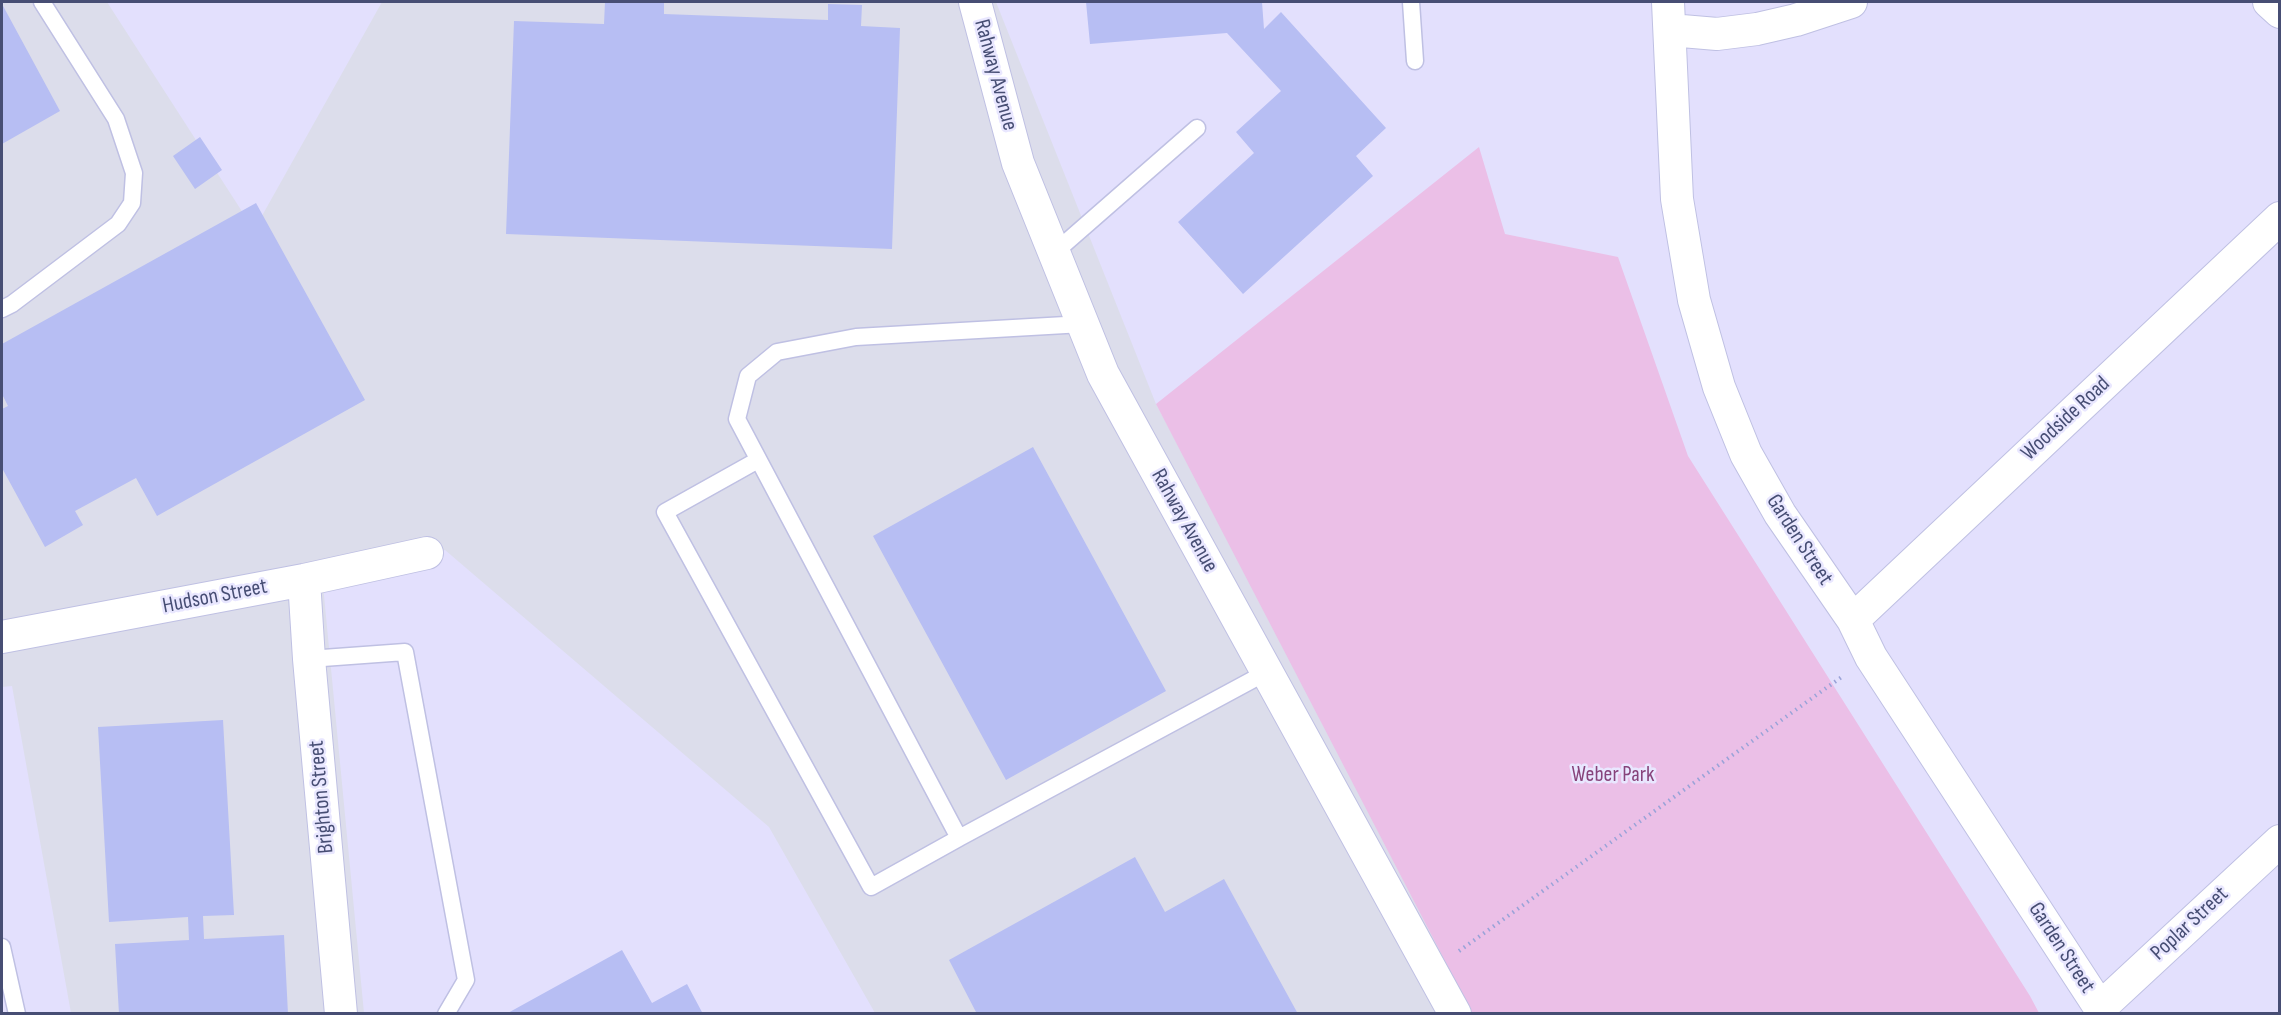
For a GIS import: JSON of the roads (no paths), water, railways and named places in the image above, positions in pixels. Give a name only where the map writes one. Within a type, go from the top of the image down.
[{"type":"street","name":"Rahway Avenue","points":[[975,2],[1018,163],[1103,374],[1455,1014]]},
{"type":"street","points":[[1669,16],[1717,34],[1757,29],[1796,20],[1851,2]]},
{"type":"street","points":[[2270,2],[2280,12]]},
{"type":"street","name":"Garden Street","points":[[1669,16],[1677,200],[1694,300],[1719,387],[1746,454],[1780,514],[1853,620],[1871,657],[2102,1011]]},
{"type":"street","name":"Woodside Road","points":[[1853,620],[2280,218]]},
{"type":"street","name":"Hudson Street","points":[[2,637],[304,580],[427,553]]},
{"type":"street","name":"Brighton Street","points":[[304,580],[341,1014]]},
{"type":"street","name":"Poplar Street","points":[[2102,1011],[2280,841]]},
{"type":"lane","points":[[2,309],[12,304],[118,224],[132,203],[134,173],[116,119],[42,2]]},
{"type":"lane","points":[[1411,2],[1415,61]]},
{"type":"lane","points":[[1054,253],[1197,128]]},
{"type":"lane","points":[[959,838],[737,419],[748,376],[777,352],[856,337],[1083,324]]},
{"type":"lane","points":[[758,460],[665,512],[871,887],[1267,672]]},
{"type":"lane","points":[[309,659],[405,652],[466,980],[446,1014]]},
{"type":"lane","points":[[2,947],[17,1014]]},
{"type":"park label","name":"Weber Park","points":[[1613,775]]}]
